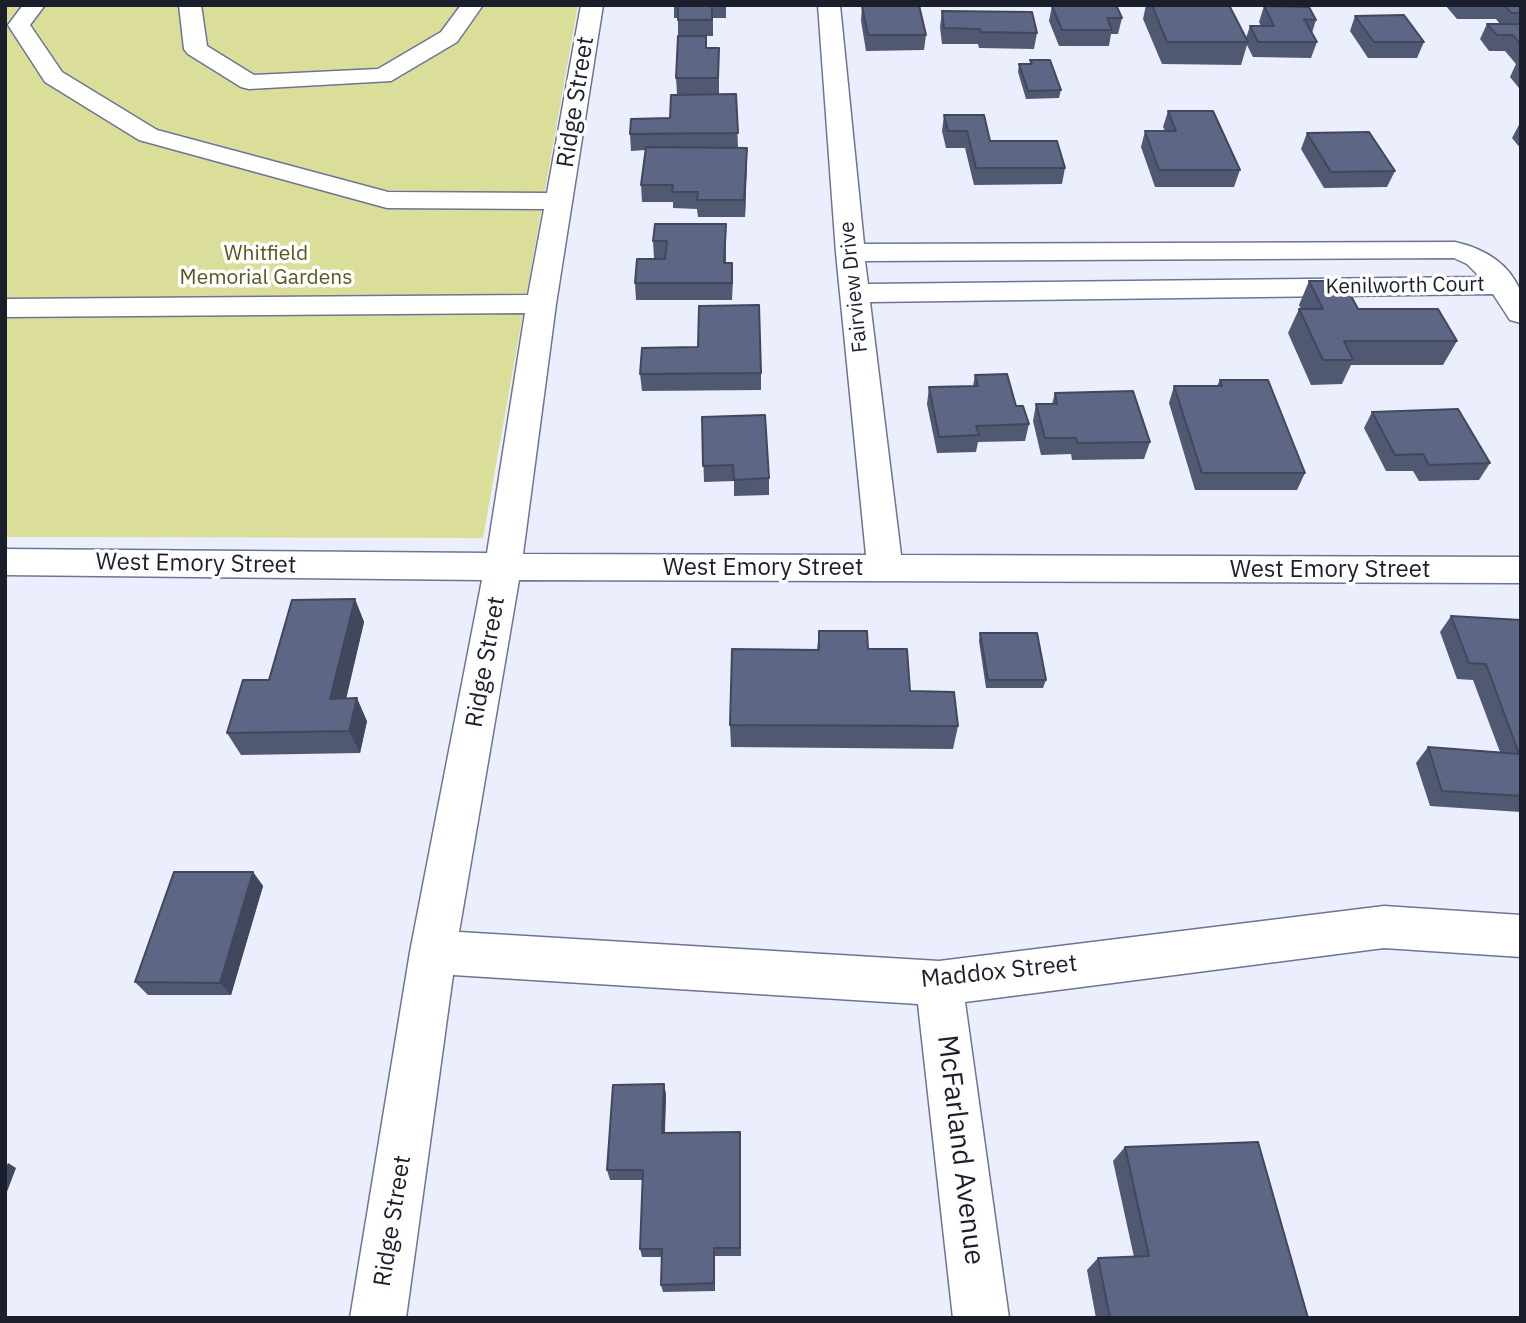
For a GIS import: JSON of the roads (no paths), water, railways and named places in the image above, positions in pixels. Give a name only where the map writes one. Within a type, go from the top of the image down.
[{"type":"street","points":[[34,5],[19,25],[53,77],[148,135],[387,201],[560,201]]},
{"type":"street","points":[[190,5],[196,49],[249,82],[383,76],[449,37],[472,5]]},
{"type":"street","name":"Ridge Street","points":[[378,1318],[433,952],[503,567],[541,304],[592,5]]},
{"type":"street","name":"Fairview Drive","points":[[829,5],[853,293],[885,568]]},
{"type":"street","name":"Kenilworth Court","points":[[850,253],[1455,250],[1471,252],[1482,259],[1501,285]]},
{"type":"street","points":[[1501,285],[1521,314]]},
{"type":"street","name":"Kenilworth Court","points":[[853,293],[1501,285]]},
{"type":"street","points":[[5,308],[541,304]]},
{"type":"street","name":"West Emory Street","points":[[5,562],[503,567],[1521,570]]},
{"type":"street","name":"Maddox Street","points":[[433,952],[939,983],[1384,927],[1521,936]]},
{"type":"street","name":"McFarland Avenue","points":[[939,983],[981,1318]]},
{"type":"park label","name":"Whitfield Memorial Gardens","points":[[266,266]]}]
